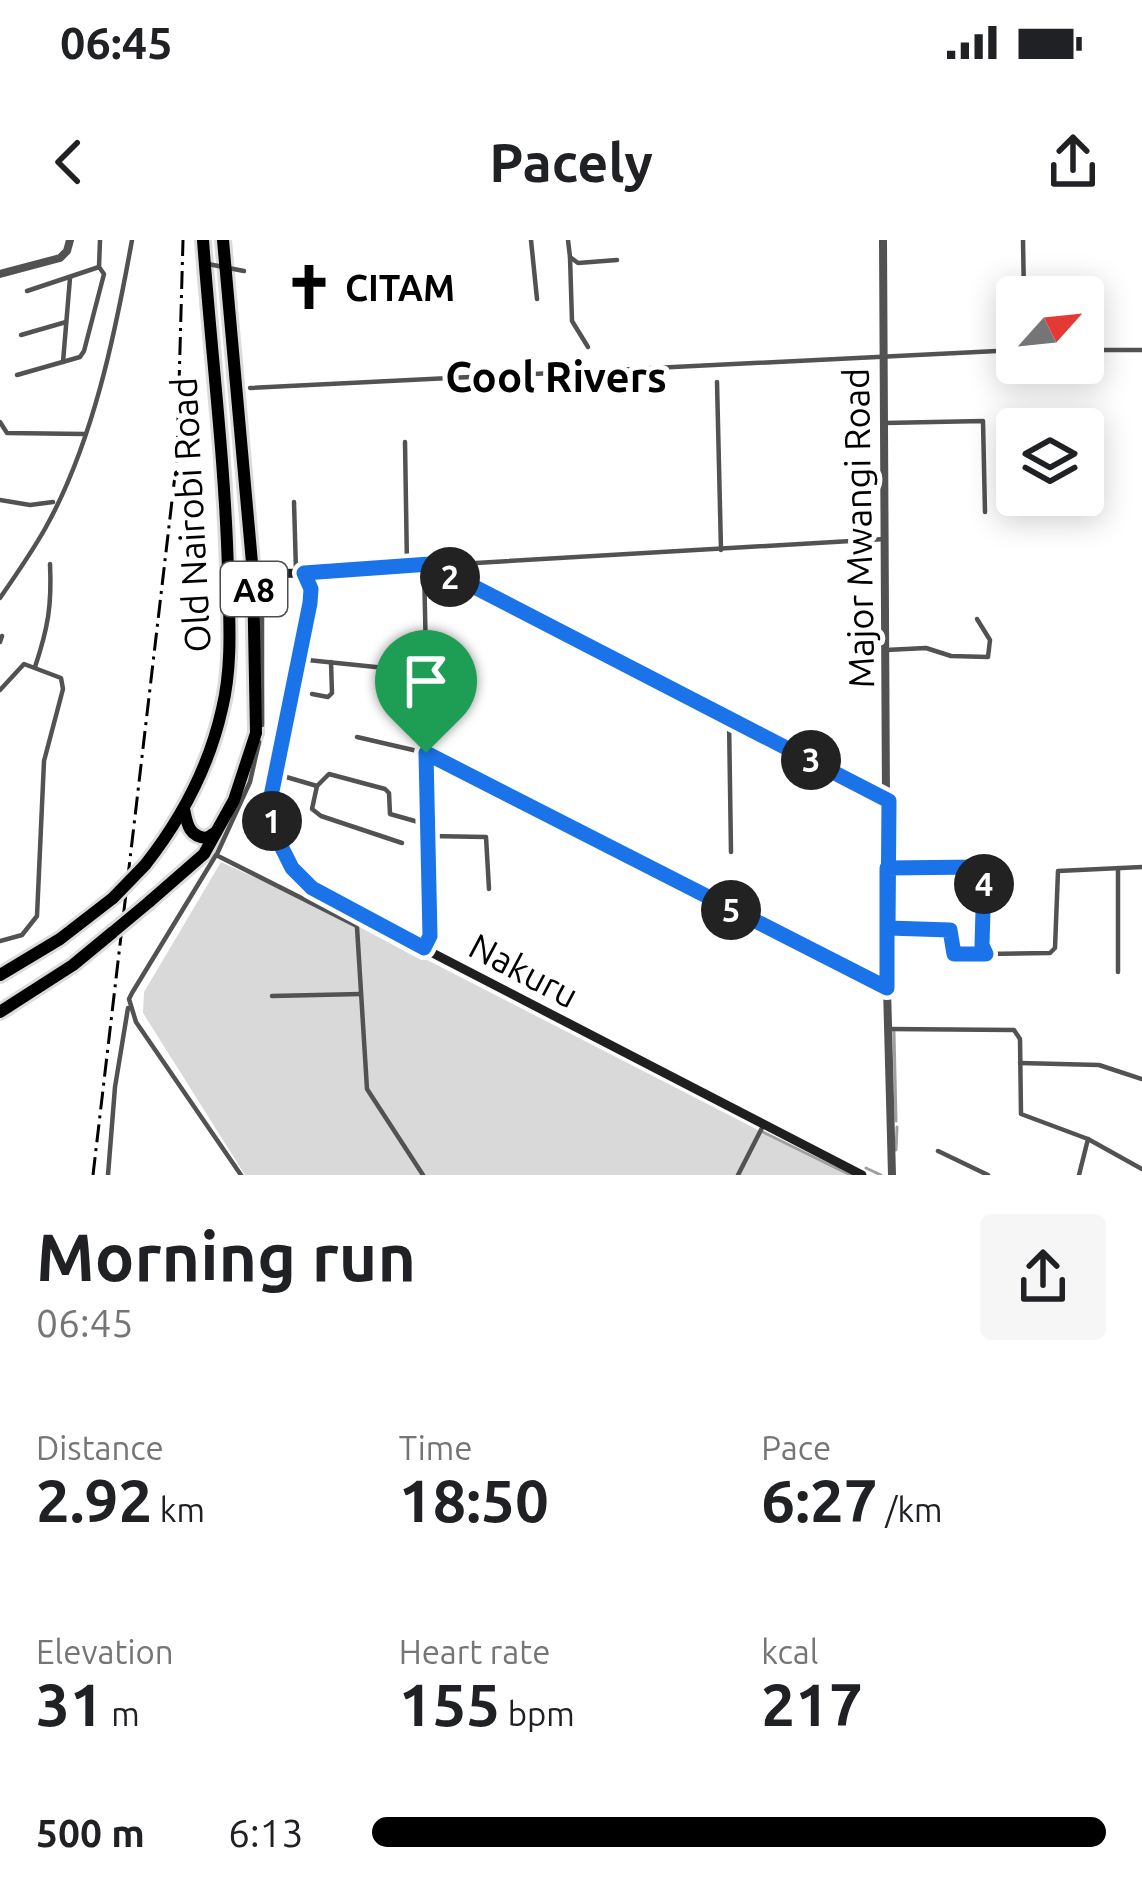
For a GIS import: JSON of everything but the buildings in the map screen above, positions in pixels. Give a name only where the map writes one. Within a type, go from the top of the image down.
[{"type":"highway","name":"Old Nairobi Road","points":[[0,975],[60,939],[113,898],[145,865],[183,808],[216,734],[229,658],[226,517],[203,240]]},
{"type":"highway","name":"Old Nairobi Road","points":[[1,1008],[73,965],[204,854],[238,790],[256,733],[254,574],[224,240]]},
{"type":"highway","points":[[213,373],[236,372]]},
{"type":"highway","points":[[183,808],[196,836],[207,838],[217,832]]},
{"type":"main road","points":[[254,574],[300,572]]},
{"type":"main road","name":"Nakuru","points":[[300,572],[311,589],[310,603],[274,773],[272,822],[292,868],[359,921],[424,948],[862,1175]]},
{"type":"street","points":[[0,274],[60,258],[70,240]]},
{"type":"street","points":[[17,375],[80,357],[84,351],[104,274],[99,267],[100,240]]},
{"type":"street","points":[[0,598],[47,526],[84,434],[115,335],[132,240]]},
{"type":"street","points":[[531,240],[537,299]]},
{"type":"street","points":[[568,240],[572,321],[587,347]]},
{"type":"street","name":"Major Mwangi Road","points":[[883,240],[892,1175]]},
{"type":"street","points":[[1023,240],[1024,276]]},
{"type":"street","points":[[570,257],[578,263],[617,260]]},
{"type":"street","points":[[205,264],[244,271]]},
{"type":"street","points":[[28,291],[99,267]]},
{"type":"street","points":[[62,362],[70,278]]},
{"type":"street","points":[[21,335],[66,322]]},
{"type":"street","points":[[1104,350],[1142,350]]},
{"type":"street","points":[[250,388],[996,351]]},
{"type":"street","points":[[717,382],[721,550]]},
{"type":"street","points":[[884,423],[982,421],[986,429],[985,512]]},
{"type":"street","points":[[0,422],[7,433],[18,435],[84,434]]},
{"type":"street","points":[[405,442],[407,566]]},
{"type":"street","points":[[0,500],[30,505],[56,501]]},
{"type":"street","points":[[294,502],[300,572],[885,539]]},
{"type":"street","points":[[34,668],[51,619],[47,602],[50,564]]},
{"type":"street","points":[[424,948],[430,936],[424,672],[427,565]]},
{"type":"street","points":[[427,565],[889,801]]},
{"type":"street","points":[[108,1175],[129,999],[216,855],[255,766],[263,712],[262,616]]},
{"type":"street","points":[[886,650],[926,648],[951,656],[988,657],[990,640],[976,619]]},
{"type":"street","points":[[298,659],[424,672]]},
{"type":"street","points":[[312,694],[328,698],[332,693],[331,662]]},
{"type":"street","points":[[0,691],[22,665],[61,678],[63,688],[44,761],[37,916],[22,935],[0,941]]},
{"type":"street","points":[[0,675],[8,679]]},
{"type":"street","points":[[729,719],[731,852]]},
{"type":"street","points":[[357,737],[426,753],[887,988]]},
{"type":"street","points":[[274,773],[317,786]]},
{"type":"street","points":[[402,843],[321,816],[312,809],[317,786],[329,774],[385,789],[390,814],[429,825]]},
{"type":"street","points":[[429,836],[486,837],[489,889]]},
{"type":"street","points":[[216,855],[359,921],[368,1089],[423,1175]]},
{"type":"street","points":[[888,928],[950,930],[954,954],[1050,953],[1055,948],[1055,874],[1142,867]]},
{"type":"street","points":[[887,868],[982,869],[986,954]]},
{"type":"street","points":[[1118,868],[1118,972]]},
{"type":"street","points":[[272,996],[361,994]]},
{"type":"street","points":[[129,999],[136,1022],[241,1175]]},
{"type":"street","points":[[888,1029],[1015,1030],[1020,1039],[1021,1114],[1088,1139],[1142,1169]]},
{"type":"street","points":[[1020,1064],[1100,1065],[1142,1079]]},
{"type":"street","points":[[738,1175],[764,1124]]},
{"type":"street","points":[[1079,1175],[1088,1139]]},
{"type":"street","points":[[938,1151],[988,1175]]},
{"type":"shaded area","points":[[221,862],[355,923],[846,1175],[245,1175],[143,1013],[144,992]]},
{"type":"waterway","points":[[894,1032],[896,1121]]},
{"type":"waterway","points":[[896,1150],[897,1127]]},
{"type":"waterway","points":[[763,1132],[850,1175]]},
{"type":"waterway","points":[[866,1168],[881,1175]]},
{"type":"railway","points":[[93,1175],[177,458],[183,240]]},
{"type":"place","name":"CITAM","points":[[309,287]]},
{"type":"district","name":"Cool Rivers","points":[[556,376]]},
{"type":"route","points":[[426,753],[431,894],[430,940],[424,948],[312,888],[292,868],[276,836],[271,796],[310,603],[311,589],[304,573],[430,564],[889,801],[887,868],[888,928],[950,930],[954,954],[986,954],[982,945],[984,876],[978,867],[887,868],[887,988],[426,753]]}]
